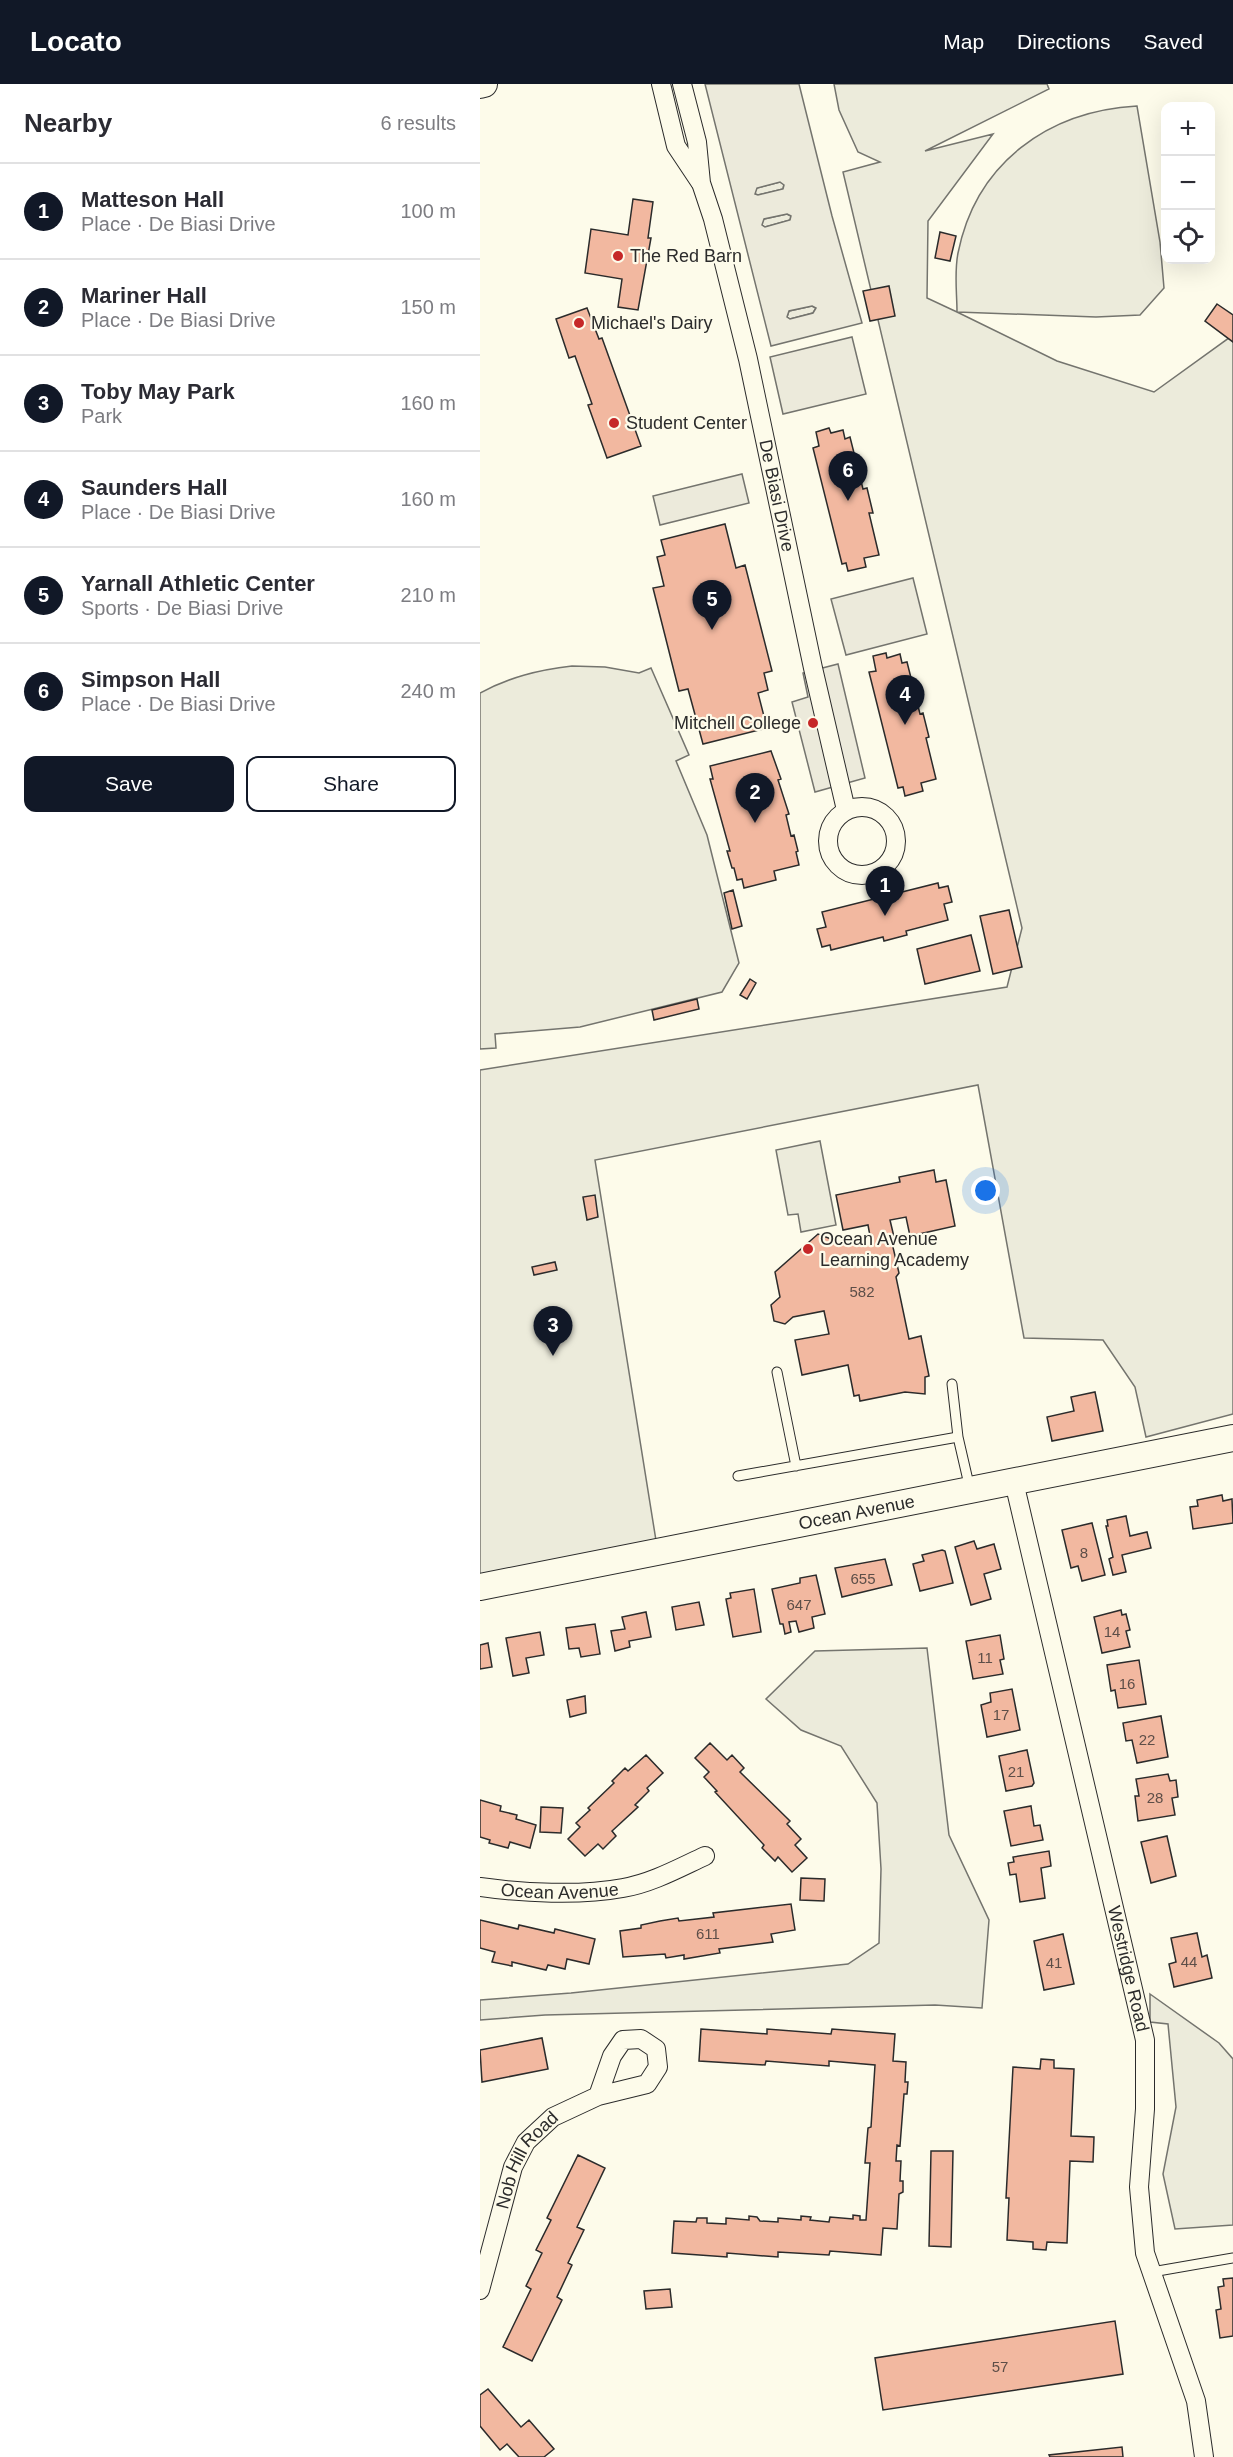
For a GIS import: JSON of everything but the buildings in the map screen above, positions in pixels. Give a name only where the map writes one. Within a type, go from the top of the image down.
[{"type":"main road","name":"Ocean Avenue","points":[[480,1587],[1233,1438]]},
{"type":"street","name":"De Biasi Drive","points":[[661,84],[676,146],[701,183]]},
{"type":"street","name":"De Biasi Drive","points":[[682,84],[697,142],[701,183],[713,219],[748,359],[813,668],[846,810]]},
{"type":"street","name":"Westridge Road","points":[[1014,1482],[1145,2040],[1145,2109],[1139,2187],[1145,2253],[1196,2401],[1204,2457]]},
{"type":"street","name":"Ocean Avenue","points":[[480,1887],[564,1893],[623,1888],[660,1877],[705,1856]]},
{"type":"street","name":"Nob Hill Road","points":[[480,2290],[513,2167],[526,2142],[553,2117],[598,2096]]},
{"type":"lane","points":[[777,1372],[796,1466]]},
{"type":"lane","points":[[952,1384],[958,1437],[970,1491]]},
{"type":"lane","points":[[738,1476],[958,1437]]},
{"type":"lane","points":[[1152,2272],[1233,2258]]},
{"type":"shaded area","points":[[705,84],[799,84],[862,323],[771,346]],"holes":[[[780,182],[784,185],[783,189],[755,194],[757,188]],[[787,214],[791,216],[790,220],[765,227],[762,225],[764,219]],[[812,306],[816,308],[813,313],[790,319],[787,317],[789,311]]]},
{"type":"shaded area","points":[[834,84],[1047,84],[1049,89],[925,151],[993,134],[928,221],[927,298],[1057,361],[1154,392],[1233,335],[1233,1414],[1146,1437],[1135,1387],[1103,1340],[1024,1338],[978,1085],[595,1160],[658,1553],[480,1587],[480,1070],[1007,987],[1022,928],[843,172],[880,162],[858,152],[839,110]]},
{"type":"shaded area","points":[[1137,106],[1160,242],[1164,288],[1140,315],[1096,317],[957,312],[958,253],[967,221],[981,193],[999,168],[1021,148],[1046,131],[1074,118],[1104,110]]},
{"type":"shaded area","points":[[780,182],[784,184],[783,189],[755,194],[754,191],[757,188]]},
{"type":"shaded area","points":[[787,214],[791,216],[790,220],[765,227],[761,223],[764,219]]},
{"type":"shaded area","points":[[812,306],[816,308],[813,313],[790,319],[787,317],[789,311]]},
{"type":"shaded area","points":[[852,337],[866,394],[783,414],[770,357]]},
{"type":"shaded area","points":[[742,474],[749,503],[660,525],[653,496]]},
{"type":"shaded area","points":[[913,578],[927,634],[846,655],[831,599]]},
{"type":"shaded area","points":[[838,664],[865,778],[815,792],[792,702],[808,697],[803,673]]},
{"type":"shaded area","points":[[572,666],[605,667],[639,673],[651,668],[689,755],[676,761],[707,835],[739,963],[722,992],[580,1027],[495,1034],[496,1048],[480,1049],[480,693],[524,675]]},
{"type":"shaded area","points":[[820,1141],[836,1225],[801,1232],[798,1214],[788,1215],[776,1150]]},
{"type":"shaded area","points":[[927,1648],[949,1835],[989,1920],[982,2008],[935,2005],[545,2015],[480,2020],[480,2000],[571,1993],[848,1964],[879,1943],[881,1869],[877,1803],[841,1746],[801,1730],[766,1699],[815,1651]]},
{"type":"shaded area","points":[[1150,1994],[1219,2043],[1233,2059],[1233,2225],[1175,2229],[1163,2174],[1176,2107],[1168,2024],[1150,2022]]},
{"type":"place","name":"The Red Barn","points":[[618,256]]},
{"type":"place","name":"Michael's Dairy","points":[[579,323]]},
{"type":"place","name":"Student Center","points":[[614,423]]},
{"type":"place","name":"Simpson Hall","points":[[848,501]]},
{"type":"place","name":"Yarnall Athletic Center","points":[[712,630]]},
{"type":"place","name":"Mitchell College","points":[[813,723]]},
{"type":"place","name":"Saunders Hall","points":[[905,725]]},
{"type":"place","name":"Mariner Hall","points":[[755,823]]},
{"type":"place","name":"Matteson Hall","points":[[885,916]]},
{"type":"place","name":"Ocean Avenue Learning Academy","points":[[808,1249]]},
{"type":"place","name":"Toby May Park","points":[[553,1356]]}]
